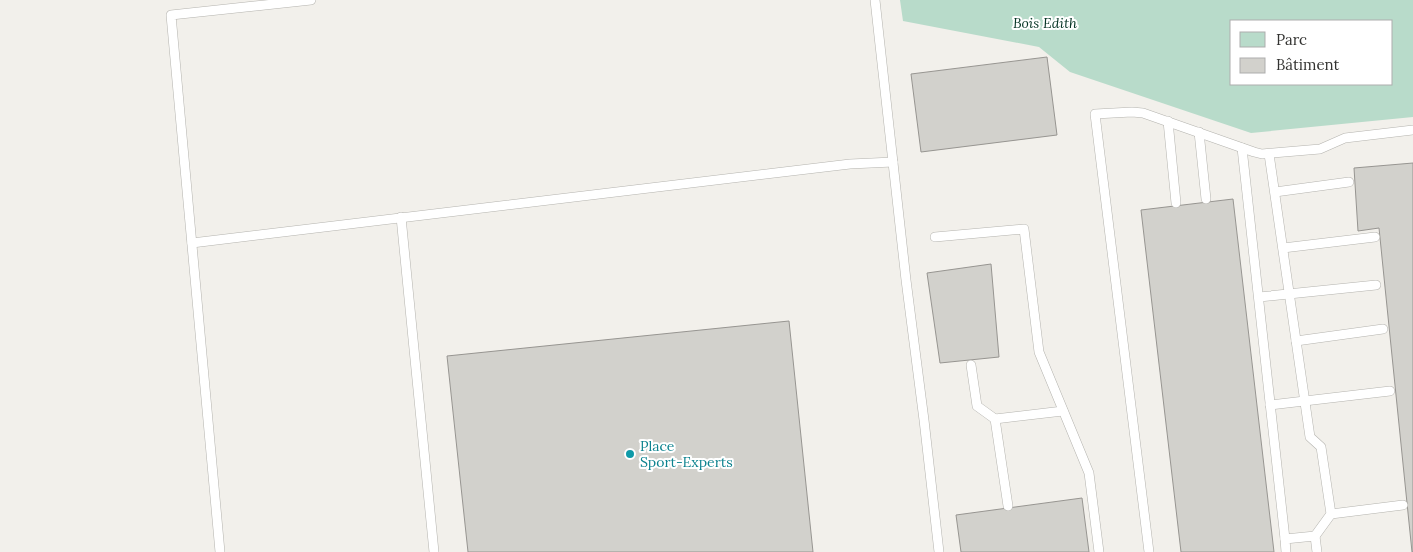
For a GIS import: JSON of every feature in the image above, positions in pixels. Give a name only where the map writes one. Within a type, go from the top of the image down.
[{"type":"lane","points":[[220,552],[171,15],[311,0]]},
{"type":"lane","points":[[875,0],[892,162],[939,552]]},
{"type":"lane","points":[[1149,552],[1095,114],[1143,113],[1254,152],[1269,154],[1320,149],[1345,138],[1413,130]]},
{"type":"lane","points":[[1168,121],[1176,203]]},
{"type":"lane","points":[[1198,132],[1206,199]]},
{"type":"lane","points":[[1242,148],[1286,552]]},
{"type":"lane","points":[[1269,154],[1310,437],[1322,447],[1331,514]]},
{"type":"lane","points":[[192,243],[841,165],[892,162]]},
{"type":"lane","points":[[1275,192],[1349,182]]},
{"type":"lane","points":[[401,218],[434,552]]},
{"type":"lane","points":[[935,238],[1024,229],[1039,352],[1089,473],[1099,552]]},
{"type":"lane","points":[[1283,248],[1375,237]]},
{"type":"lane","points":[[1259,297],[1376,284]]},
{"type":"lane","points":[[1296,341],[1383,329]]},
{"type":"lane","points":[[971,364],[977,406],[996,418],[1063,411]]},
{"type":"lane","points":[[1270,406],[1390,391]]},
{"type":"lane","points":[[996,418],[1008,506]]},
{"type":"lane","points":[[1285,539],[1314,536],[1331,514],[1403,505]]},
{"type":"lane","points":[[1314,536],[1317,552]]},
{"type":"green space","name":"Bois Edith","points":[[900,0],[1413,0],[1413,117],[1251,133],[1070,72],[1039,47],[903,21]]},
{"type":"building","points":[[1047,57],[1057,135],[921,152],[911,74]]},
{"type":"building","points":[[1413,163],[1412,552],[1379,228],[1358,231],[1354,168]]},
{"type":"building","points":[[1233,199],[1274,552],[1181,552],[1141,210]]},
{"type":"building","points":[[991,264],[999,357],[940,363],[927,273]]},
{"type":"building","name":"Place Sport-Experts","points":[[789,321],[813,552],[468,552],[447,356]]},
{"type":"building","points":[[1082,498],[1089,552],[961,552],[956,515]]},
{"type":"place","name":"Place Sport-Experts","points":[[630,454]]}]
